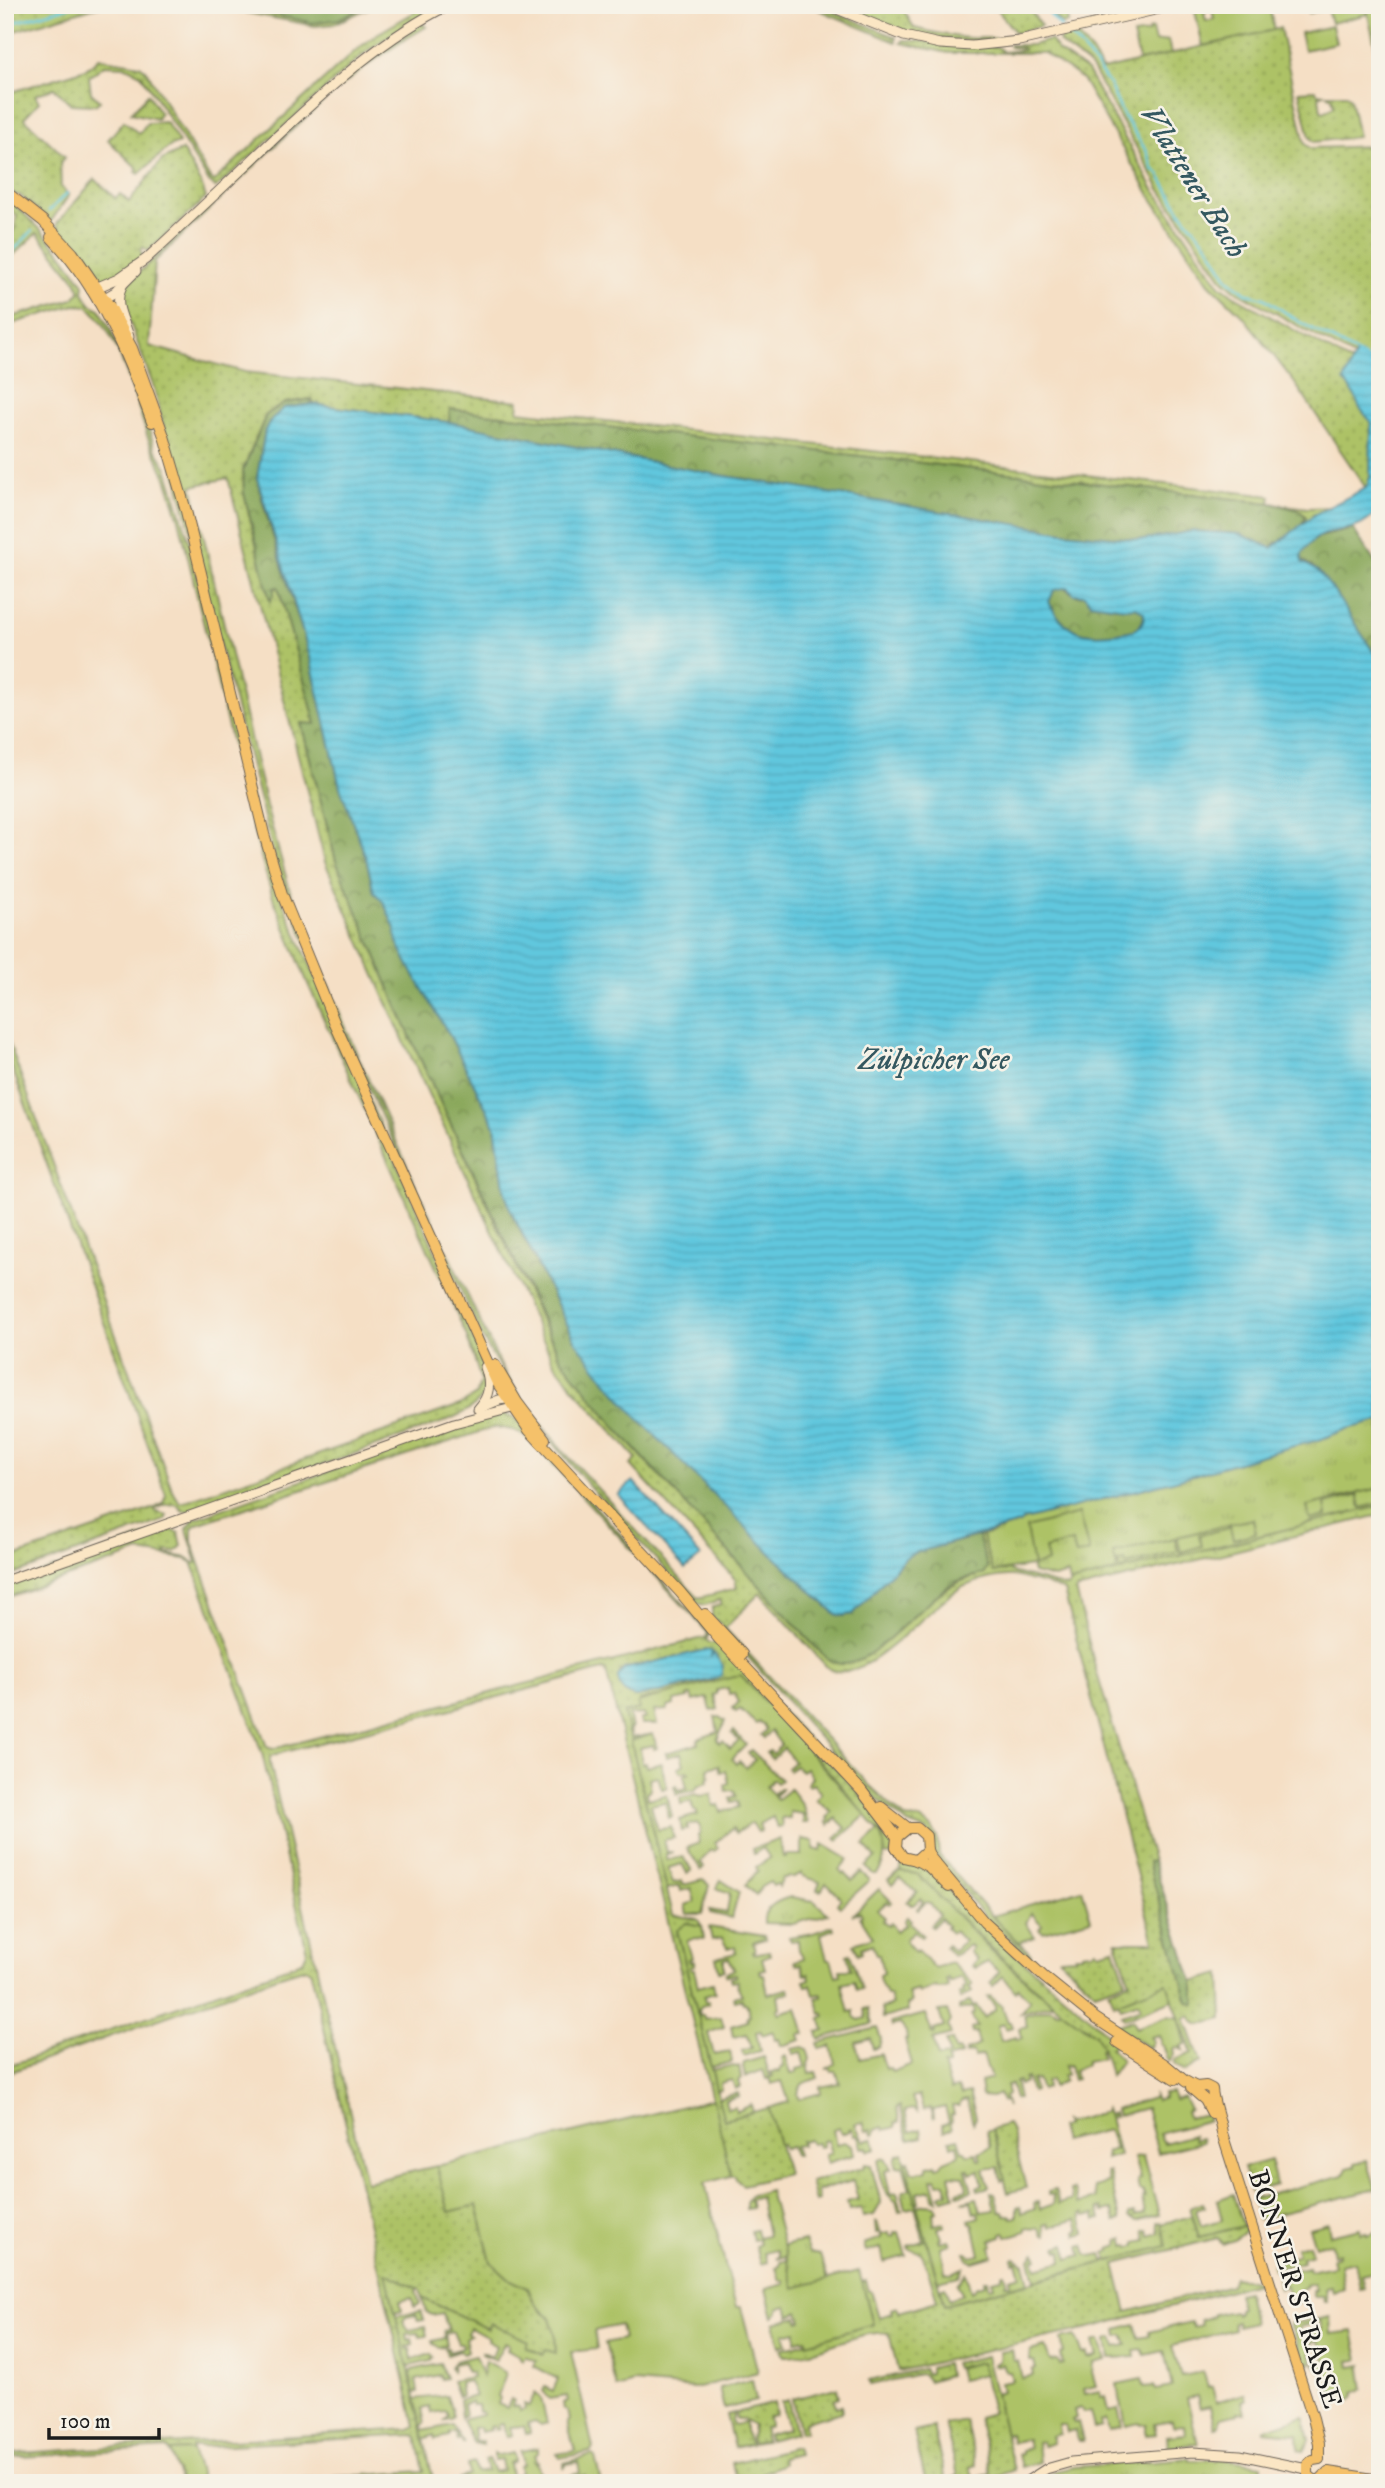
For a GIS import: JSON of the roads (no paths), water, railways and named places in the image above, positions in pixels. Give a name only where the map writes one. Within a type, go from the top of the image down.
[{"type":"main road","points":[[8,194],[56,243],[94,288],[132,348],[164,436],[192,537],[264,834],[282,894],[335,1024],[474,1336],[512,1401],[550,1453],[680,1592],[719,1628],[770,1690],[861,1790],[897,1837],[896,1847],[900,1855],[916,1860],[927,1850],[928,1839],[924,1833],[916,1828],[908,1828],[861,1790]]},
{"type":"main road","points":[[102,300],[172,469]]},
{"type":"main road","points":[[454,1287],[512,1401]]},
{"type":"main road","points":[[897,1837],[908,1828]]},
{"type":"main road","name":"BONNER STRASSE","points":[[927,1850],[973,1909]]},
{"type":"main road","name":"BONNER STRASSE","points":[[916,1860],[929,1867],[1030,1964],[1095,2018],[1114,2040],[1205,2094],[1220,2118],[1222,2133],[1313,2418],[1319,2444],[1319,2459]]},
{"type":"main road","points":[[1319,2459],[1325,2462],[1328,2472],[1322,2479],[1314,2480],[1308,2475],[1307,2469],[1310,2462],[1319,2459]]},
{"type":"main road","points":[[1328,2472],[1380,2480]]},
{"type":"street","points":[[102,300],[122,286],[146,259],[353,67],[395,35],[449,5]]},
{"type":"street","points":[[827,5],[904,36],[940,44],[985,45],[1019,41],[1177,5]]},
{"type":"street","points":[[94,288],[119,278],[146,259]]},
{"type":"street","points":[[122,286],[118,295],[118,307],[132,348]]},
{"type":"street","points":[[474,1336],[490,1385],[486,1399],[478,1409]]},
{"type":"street","points":[[454,1423],[478,1409],[512,1401]]},
{"type":"street","points":[[5,1581],[512,1401]]},
{"type":"street","points":[[1024,2483],[1046,2469],[1071,2462],[1193,2452],[1240,2455],[1307,2469]]},
{"type":"water","name":"Zülpicher See","points":[[1356,353],[1380,366],[1380,508],[1365,523],[1326,534],[1315,540],[1302,554],[1302,562],[1318,571],[1331,587],[1380,662],[1380,1421],[914,1553],[905,1558],[853,1614],[837,1615],[778,1560],[635,1415],[603,1377],[576,1342],[511,1211],[505,1193],[495,1126],[450,1036],[397,942],[395,929],[384,903],[374,892],[366,858],[340,787],[310,657],[257,478],[265,430],[284,408],[313,404],[449,422],[708,473],[1063,532],[1144,540],[1193,531],[1240,534],[1272,548],[1315,514],[1366,488],[1370,477],[1371,422],[1344,381]],"holes":[[[1067,587],[1074,594],[1084,595],[1091,603],[1136,607],[1144,613],[1143,621],[1134,630],[1108,634],[1096,635],[1075,630],[1065,624],[1049,602],[1054,590]]]},
{"type":"water","points":[[633,1481],[701,1556],[685,1569],[618,1495]]},
{"type":"water","points":[[705,1650],[712,1651],[711,1656],[714,1653],[723,1666],[718,1678],[637,1697],[623,1691],[619,1684],[618,1676],[624,1669]]},
{"type":"waterway","points":[[5,25],[75,5]]},
{"type":"waterway","name":"Vlattener Bach","points":[[1041,5],[1061,27]]},
{"type":"waterway","name":"Vlattener Bach","points":[[1066,32],[1089,56],[1109,84],[1123,115],[1147,152],[1153,169],[1159,174],[1181,212],[1211,249],[1228,279],[1248,294],[1264,298],[1298,321],[1380,366]]},
{"type":"waterway","points":[[49,211],[67,193]]},
{"type":"waterway","points":[[5,259],[32,231]]}]
